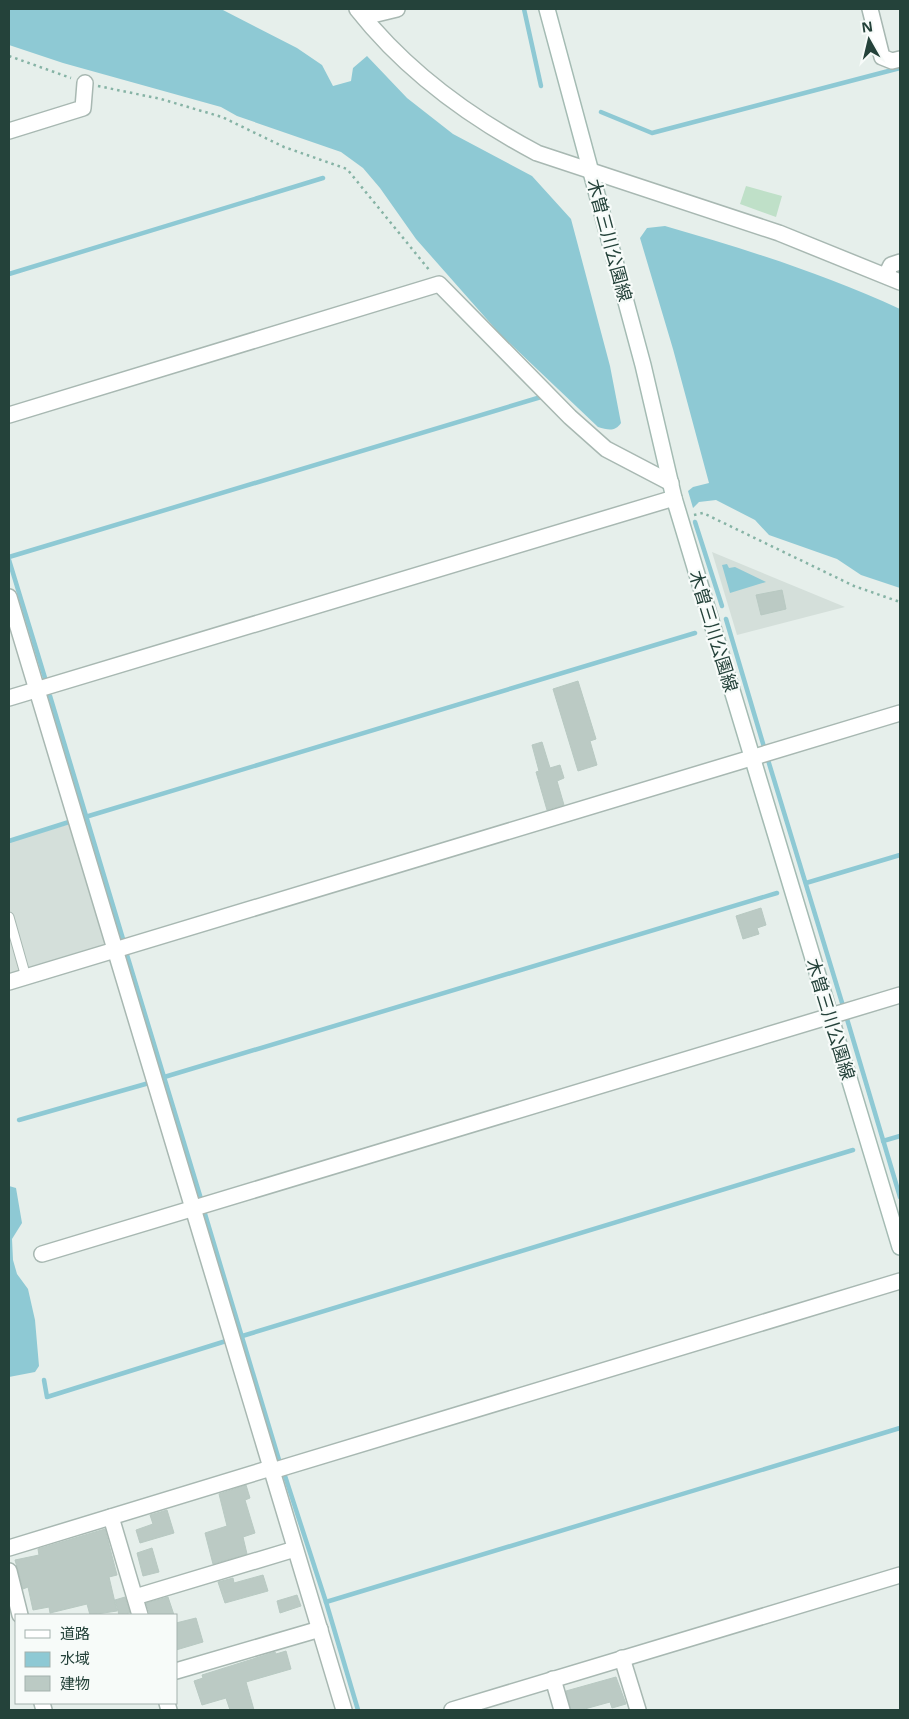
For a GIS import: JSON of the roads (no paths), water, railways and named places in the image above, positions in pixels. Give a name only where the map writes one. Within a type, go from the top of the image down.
[{"type":"street","points":[[361,13],[397,9]]},
{"type":"street","name":"木曽三川公園線","points":[[547,9],[578,126],[592,170],[643,365],[672,490],[900,1248]]},
{"type":"street","points":[[870,9],[882,57],[892,61],[900,59]]},
{"type":"street","points":[[361,13],[400,56],[467,112],[502,135],[537,153],[779,233],[900,282]]},
{"type":"street","points":[[9,130],[83,108],[85,83]]},
{"type":"street","points":[[886,275],[891,265],[900,262]]},
{"type":"street","points":[[9,415],[439,284],[570,417],[606,449],[672,490]]},
{"type":"street","points":[[9,698],[672,490]]},
{"type":"street","points":[[9,597],[320,1629],[342,1710]]},
{"type":"street","points":[[9,982],[900,713]]},
{"type":"street","points":[[42,1254],[900,996]]},
{"type":"street","points":[[9,1548],[900,1281]]},
{"type":"street","points":[[110,1517],[140,1614]]},
{"type":"street","points":[[135,1597],[295,1549]]},
{"type":"street","points":[[9,1571],[20,1614]]},
{"type":"street","points":[[452,1710],[900,1575]]},
{"type":"street","points":[[178,1670],[320,1629]]},
{"type":"street","points":[[622,1658],[638,1710]]},
{"type":"street","points":[[553,1679],[562,1710]]},
{"type":"lane","points":[[9,917],[26,977]]},
{"type":"water","points":[[9,9],[221,9],[297,48],[322,65],[333,86],[351,81],[353,68],[367,56],[407,98],[453,134],[532,176],[571,219],[610,366],[621,423],[611,430],[598,427],[499,333],[416,239],[380,188],[363,168],[341,152],[237,116],[221,107],[63,63],[9,45]]},
{"type":"water","points":[[665,226],[784,263],[842,284],[900,309],[900,588],[861,575],[837,559],[769,535],[755,520],[716,500],[699,502],[693,508],[688,491],[693,487],[709,483],[673,349],[640,238],[647,228]]},
{"type":"water","points":[[727,564],[729,568],[735,567],[766,582],[730,593],[722,565]]},
{"type":"water","points":[[9,1186],[16,1188],[22,1223],[12,1239],[13,1260],[17,1274],[28,1289],[35,1320],[39,1366],[35,1372],[9,1377]]},
{"type":"waterway","points":[[524,9],[541,86]]},
{"type":"waterway","points":[[601,112],[652,133],[900,68]]},
{"type":"waterway","points":[[9,274],[323,178]]},
{"type":"waterway","points":[[9,557],[541,397]]},
{"type":"waterway","points":[[695,522],[722,606]]},
{"type":"waterway","points":[[9,560],[45,678]]},
{"type":"waterway","points":[[726,619],[764,747]]},
{"type":"waterway","points":[[82,818],[695,633]]},
{"type":"waterway","points":[[50,696],[123,939]]},
{"type":"waterway","points":[[768,760],[843,1006]]},
{"type":"waterway","points":[[9,841],[69,822]]},
{"type":"waterway","points":[[806,883],[900,855]]},
{"type":"waterway","points":[[161,1078],[777,893]]},
{"type":"waterway","points":[[127,955],[201,1199]]},
{"type":"waterway","points":[[847,1019],[900,1197]]},
{"type":"waterway","points":[[19,1120],[149,1083]]},
{"type":"waterway","points":[[883,1141],[900,1136]]},
{"type":"waterway","points":[[239,1337],[853,1150]]},
{"type":"waterway","points":[[205,1214],[279,1460]]},
{"type":"waterway","points":[[44,1380],[47,1397],[226,1341]]},
{"type":"waterway","points":[[326,1602],[900,1428]]},
{"type":"waterway","points":[[285,1476],[326,1602],[358,1710]]}]
